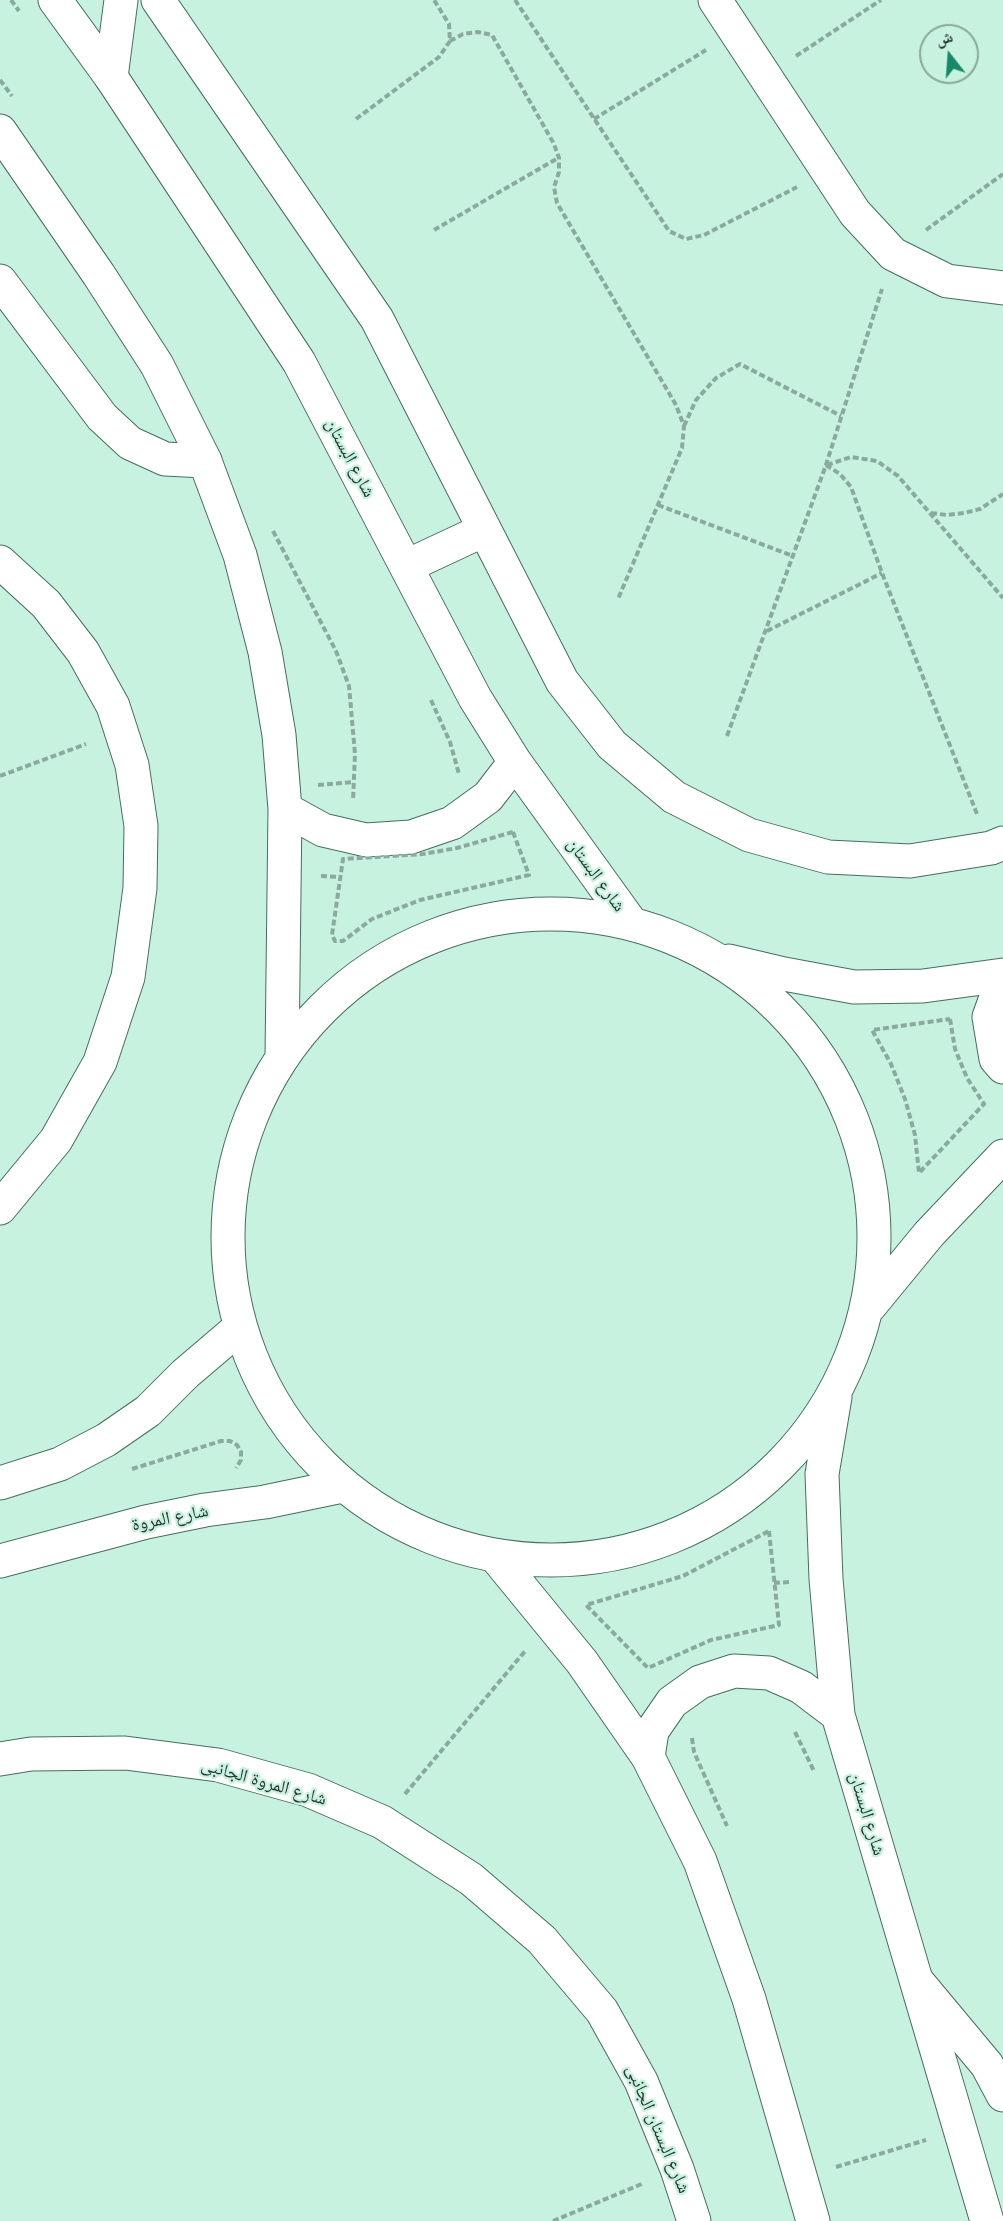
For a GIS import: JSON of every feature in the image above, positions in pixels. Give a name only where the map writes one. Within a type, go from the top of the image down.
[{"type":"street","name":"شارع البستان","points":[[55,0],[111,77],[299,362],[475,698],[515,762],[631,923]]},
{"type":"street","points":[[111,77],[120,0]]},
{"type":"street","points":[[158,0],[377,319],[562,681],[612,746],[674,797],[749,835],[828,857],[910,861],[997,846]]},
{"type":"street","points":[[715,0],[826,172],[855,213],[893,254],[947,281],[1003,288]]},
{"type":"street","points":[[0,131],[99,275],[157,365],[205,461],[240,555],[265,651],[279,735],[285,809],[282,1057]]},
{"type":"street","points":[[0,281],[102,417],[130,443],[165,459],[205,461]]},
{"type":"street","points":[[407,566],[484,530]]},
{"type":"street","points":[[0,562],[46,604],[83,652],[113,706],[132,765],[141,826],[140,888],[128,977],[100,1062],[56,1140],[0,1208]]},
{"type":"street","points":[[285,809],[323,830],[366,840],[411,837],[452,823],[488,797],[515,762]]},
{"type":"street","points":[[718,959],[782,1009],[832,1072],[864,1147],[876,1226],[869,1307],[835,1395],[773,1473],[691,1530],[596,1558],[496,1557],[414,1531],[342,1486],[278,1415],[239,1328],[227,1259],[230,1188],[248,1119],[282,1057],[350,984],[435,935],[532,914],[631,923],[718,959],[854,987],[923,986],[1003,976],[989,1017],[996,1059],[1003,1067]]},
{"type":"street","points":[[869,1307],[929,1234],[1003,1156]]},
{"type":"street","points":[[0,1483],[60,1464],[106,1440],[148,1411],[185,1374],[239,1328]]},
{"type":"street","name":"شارع البستان","points":[[835,1395],[822,1474],[826,1578],[838,1715],[987,2221]]},
{"type":"street","name":"شارع المروة","points":[[0,1561],[146,1522],[205,1510],[265,1502],[342,1486]]},
{"type":"street","points":[[496,1557],[582,1662],[648,1757],[700,1861],[749,1999],[813,2221]]},
{"type":"street","points":[[648,1757],[652,1731],[672,1702],[700,1682],[734,1671],[769,1673],[801,1686],[838,1715]]},
{"type":"street","name":"شارع المروة الجانبى","points":[[0,1759],[31,1754],[125,1753],[218,1765],[308,1790],[382,1822]]},
{"type":"street","name":"شارع البستان الجانبى","points":[[382,1822],[471,1879],[542,1940],[602,2011],[635,2071],[677,2169],[694,2221]]},
{"type":"street","points":[[917,1981],[987,2065],[1003,2095]]},
{"type":"path","points":[[11,0],[25,19]]},
{"type":"path","points":[[434,0],[449,24],[450,41]]},
{"type":"path","points":[[514,0],[669,231],[686,239],[704,235],[826,172]]},
{"type":"path","points":[[765,76],[881,0]]},
{"type":"path","points":[[594,119],[735,31]]},
{"type":"path","points":[[356,119],[439,57],[450,41],[463,34],[478,32],[492,35],[554,144],[559,158],[559,172],[554,188],[557,203],[676,405],[684,426]]},
{"type":"path","points":[[0,80],[13,98]]},
{"type":"path","points":[[434,230],[559,158]]},
{"type":"path","points":[[727,736],[826,465],[893,254],[1003,174]]},
{"type":"path","points":[[618,599],[682,448],[684,426],[696,400],[716,378],[740,364],[841,416]]},
{"type":"path","points":[[826,465],[851,457],[877,461],[898,476],[1003,598]]},
{"type":"path","points":[[826,465],[840,474],[851,487],[882,573],[997,846]]},
{"type":"path","points":[[930,513],[947,515],[964,513],[980,508],[1003,494]]},
{"type":"path","points":[[658,505],[793,556]]},
{"type":"path","points":[[270,525],[336,651],[349,686],[355,754],[353,805]]},
{"type":"path","points":[[766,631],[882,573]]},
{"type":"path","points":[[431,699],[450,742],[462,783]]},
{"type":"path","points":[[0,776],[121,731]]},
{"type":"path","points":[[513,832],[529,874],[420,900],[372,919],[343,941],[334,941],[332,935],[343,859],[423,854],[457,848],[513,832]]},
{"type":"path","points":[[950,1019],[955,1049],[967,1078],[984,1104],[920,1173],[915,1135],[905,1099],[891,1064],[872,1030],[950,1019]]},
{"type":"path","points":[[769,1531],[779,1624],[711,1640],[648,1668],[586,1605],[683,1576],[769,1531]]},
{"type":"path","points":[[382,1822],[549,1622]]},
{"type":"path","points":[[792,1727],[798,1735],[814,1772]]},
{"type":"path","points":[[691,1735],[694,1752],[730,1834]]},
{"type":"path","points":[[801,2178],[961,2130]]},
{"type":"path","points":[[834,2156],[840,2178]]},
{"type":"path","points":[[553,2221],[677,2169]]}]
